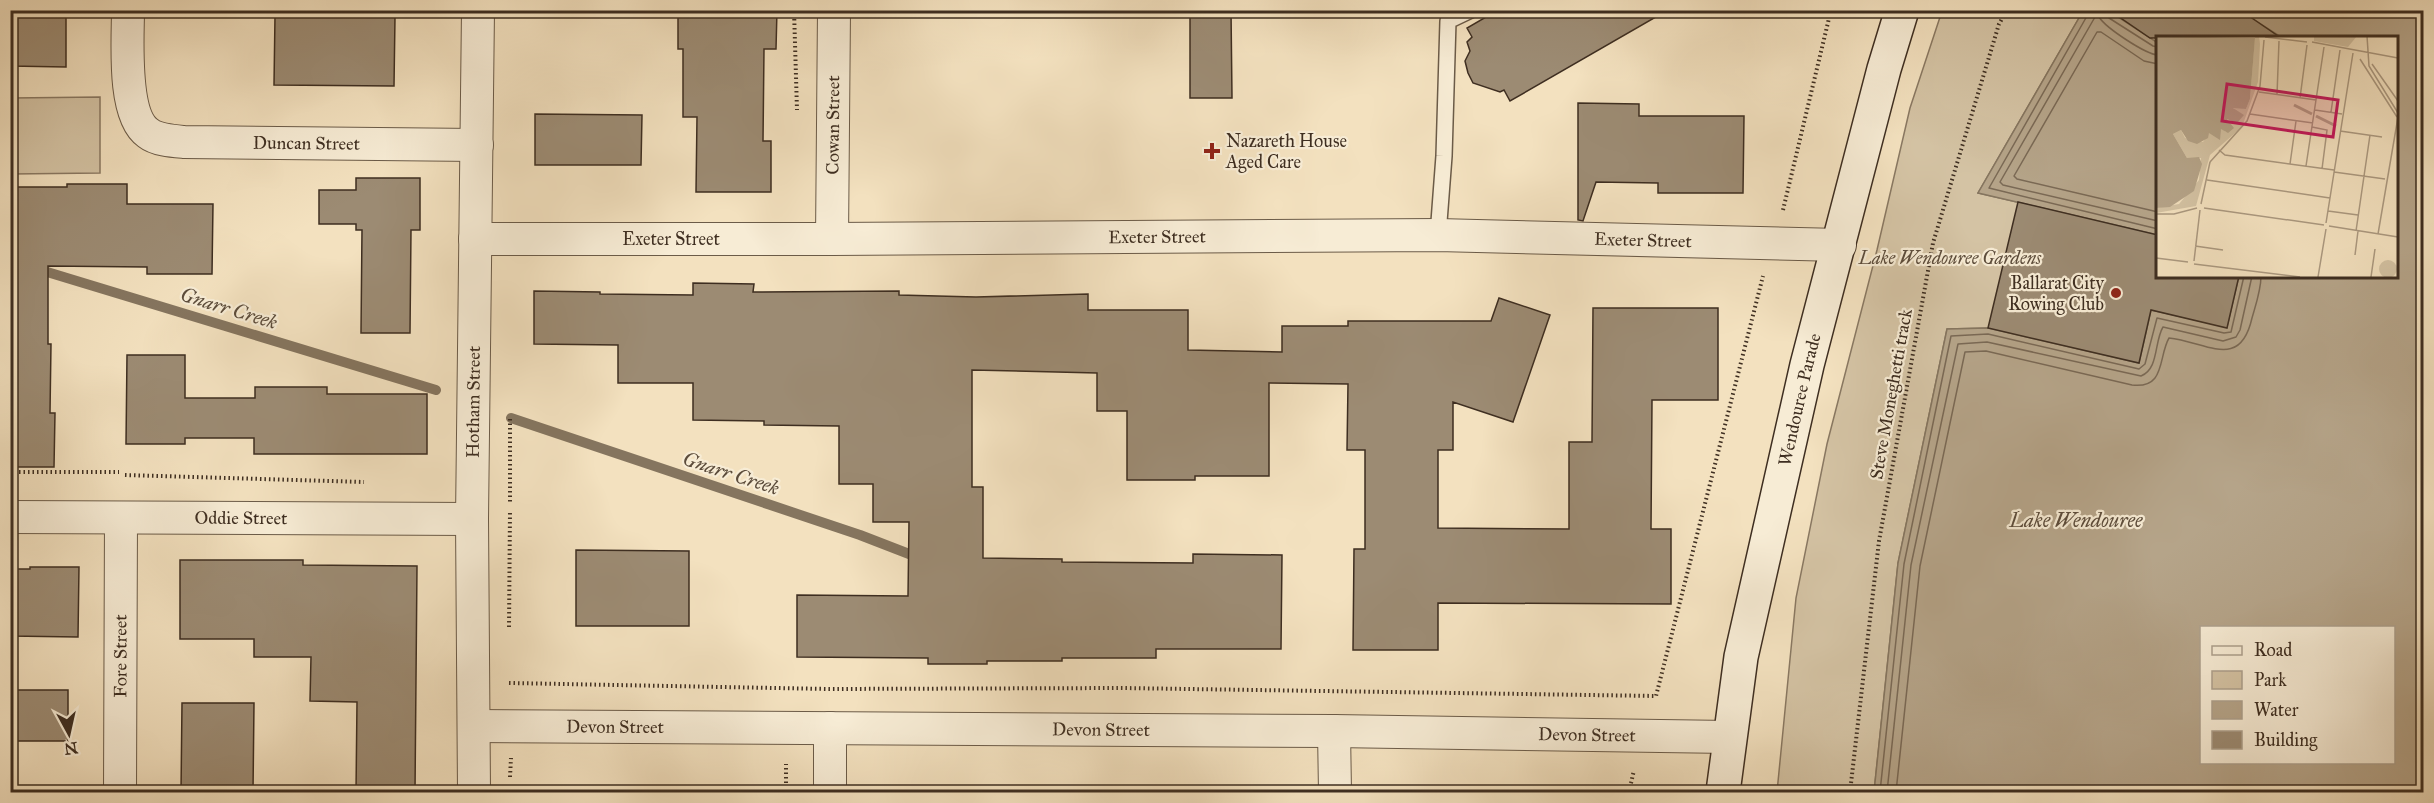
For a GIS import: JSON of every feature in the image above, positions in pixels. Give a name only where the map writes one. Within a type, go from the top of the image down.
[{"type":"street","name":"Duncan Street","points":[[128,10],[128,76],[133,105],[141,125],[148,133],[158,137],[184,142],[477,145]]},
{"type":"street","name":"Hotham Street","points":[[474,792],[472,519],[478,10]]},
{"type":"street","name":"Cowan Street","points":[[832,239],[834,10]]},
{"type":"street","name":"Wendouree Parade","points":[[1723,792],[1729,737],[1744,646],[1807,365],[1884,69],[1902,10]]},
{"type":"street","name":"Exeter Street","points":[[475,238],[832,239],[1438,235],[1840,244]]},
{"type":"street","name":"Oddie Street","points":[[10,517],[472,519]]},
{"type":"street","name":"Fore Street","points":[[120,792],[121,518]]},
{"type":"street","name":"Devon Street","points":[[474,726],[1334,730],[1729,737]]},
{"type":"street","points":[[830,728],[830,792]]},
{"type":"street","points":[[1334,730],[1335,792]]},
{"type":"lane","points":[[1438,235],[1444,156],[1448,21],[1471,10]]},
{"type":"path","points":[[1783,210],[1831,10]]},
{"type":"path","name":"Steve Moneghetti track","points":[[1850,792],[1879,541],[1933,243],[1999,24],[2007,10]]},
{"type":"path","points":[[509,683],[829,688],[1122,688],[1656,696],[1763,276]]},
{"type":"path","points":[[10,472],[119,472]]},
{"type":"path","points":[[125,475],[372,482]]},
{"type":"path","points":[[509,638],[510,511]]},
{"type":"path","points":[[786,764],[786,792]]},
{"type":"path","points":[[1629,792],[1635,764]]},
{"type":"green space","name":"Lake Wendouree Gardens","points":[[1942,11],[2083,11],[1978,193],[2156,235],[2156,278],[2237,278],[2139,363],[1989,328],[1947,329],[1898,563],[1874,792],[1777,792],[1796,598],[1827,444],[1877,250],[1910,108]]},
{"type":"green space","points":[[100,97],[100,173],[11,174],[11,98]]},
{"type":"water","name":"Lake Wendouree","points":[[2256,10],[2423,11],[2423,792],[1874,792],[1898,563],[1947,329],[1988,328],[2139,363],[2151,310],[2227,327],[2239,278],[2398,278],[2398,36],[2279,36],[2251,18]]},
{"type":"water","points":[[2083,11],[2109,11],[2156,42],[2156,235],[1978,193]]},
{"type":"building","points":[[678,10],[777,10],[776,49],[764,49],[763,141],[771,141],[771,192],[696,192],[697,117],[683,117],[683,49],[678,49]]},
{"type":"building","points":[[1190,10],[1231,10],[1232,98],[1190,98]]},
{"type":"building","points":[[1498,10],[1668,10],[1510,101],[1504,90],[1500,92],[1473,83],[1465,61],[1470,51],[1467,42],[1472,37],[1467,28]]},
{"type":"building","points":[[2109,10],[2240,10],[2278,36],[2156,36],[2156,38],[2150,38]]},
{"type":"building","points":[[10,14],[66,14],[66,67],[10,66]]},
{"type":"building","points":[[275,16],[395,17],[394,86],[274,85]]},
{"type":"building","points":[[1578,103],[1639,104],[1639,116],[1744,116],[1743,193],[1658,193],[1658,183],[1596,182],[1583,221],[1578,220]]},
{"type":"building","points":[[535,114],[642,115],[641,165],[535,165]]},
{"type":"building","points":[[356,178],[420,178],[420,230],[411,230],[410,333],[361,333],[362,230],[356,230],[356,224],[319,224],[319,190],[356,190]]},
{"type":"building","points":[[67,184],[127,184],[127,204],[213,204],[212,274],[147,274],[147,267],[48,266],[48,344],[51,344],[50,413],[55,413],[54,467],[10,467],[10,187],[67,187]]},
{"type":"building","name":"Ballarat City Rowing Club","points":[[2018,202],[2156,235],[2156,278],[2239,278],[2227,328],[2151,310],[2139,363],[1988,328]]},
{"type":"building","points":[[693,283],[754,284],[753,292],[899,291],[899,295],[976,297],[1088,294],[1088,310],[1188,310],[1188,350],[1282,352],[1282,326],[1348,326],[1348,321],[1491,321],[1499,298],[1550,315],[1513,422],[1453,402],[1453,450],[1438,450],[1438,528],[1569,529],[1569,442],[1592,442],[1593,308],[1718,308],[1718,400],[1652,400],[1651,529],[1671,529],[1671,604],[1438,603],[1438,650],[1353,650],[1354,549],[1365,549],[1365,450],[1347,450],[1348,384],[1269,383],[1269,476],[1195,476],[1195,480],[1127,480],[1127,411],[1097,411],[1097,373],[972,370],[972,487],[983,487],[983,558],[1062,559],[1062,562],[1193,563],[1193,554],[1282,555],[1281,649],[1156,649],[1156,658],[1062,658],[1062,661],[987,661],[987,664],[928,664],[928,658],[797,657],[797,595],[908,596],[909,522],[873,522],[873,484],[839,484],[839,426],[764,425],[764,421],[693,420],[693,383],[618,383],[618,345],[534,344],[534,291],[693,295]]},
{"type":"building","points":[[127,355],[185,355],[185,398],[255,398],[255,387],[327,387],[327,394],[427,394],[427,454],[254,454],[254,438],[185,438],[185,444],[126,444]]},
{"type":"building","points":[[576,550],[689,551],[689,626],[576,626]]},
{"type":"building","points":[[180,560],[303,560],[303,565],[417,566],[415,792],[356,792],[357,702],[310,701],[311,657],[254,657],[254,639],[180,639]]},
{"type":"building","points":[[30,567],[79,567],[78,637],[10,636],[10,569],[30,569]]},
{"type":"building","points":[[10,690],[68,690],[68,741],[10,741]]},
{"type":"building","points":[[182,703],[254,703],[253,792],[181,792]]},
{"type":"waterway","name":"Gnarr Creek","points":[[34,268],[436,390]]},
{"type":"waterway","name":"Gnarr Creek","points":[[511,418],[860,535],[922,559]]},
{"type":"place","name":"Nazareth House Aged Care","points":[[1212,151]]},
{"type":"place","name":"Ballarat City Rowing Club","points":[[2116,293]]}]
